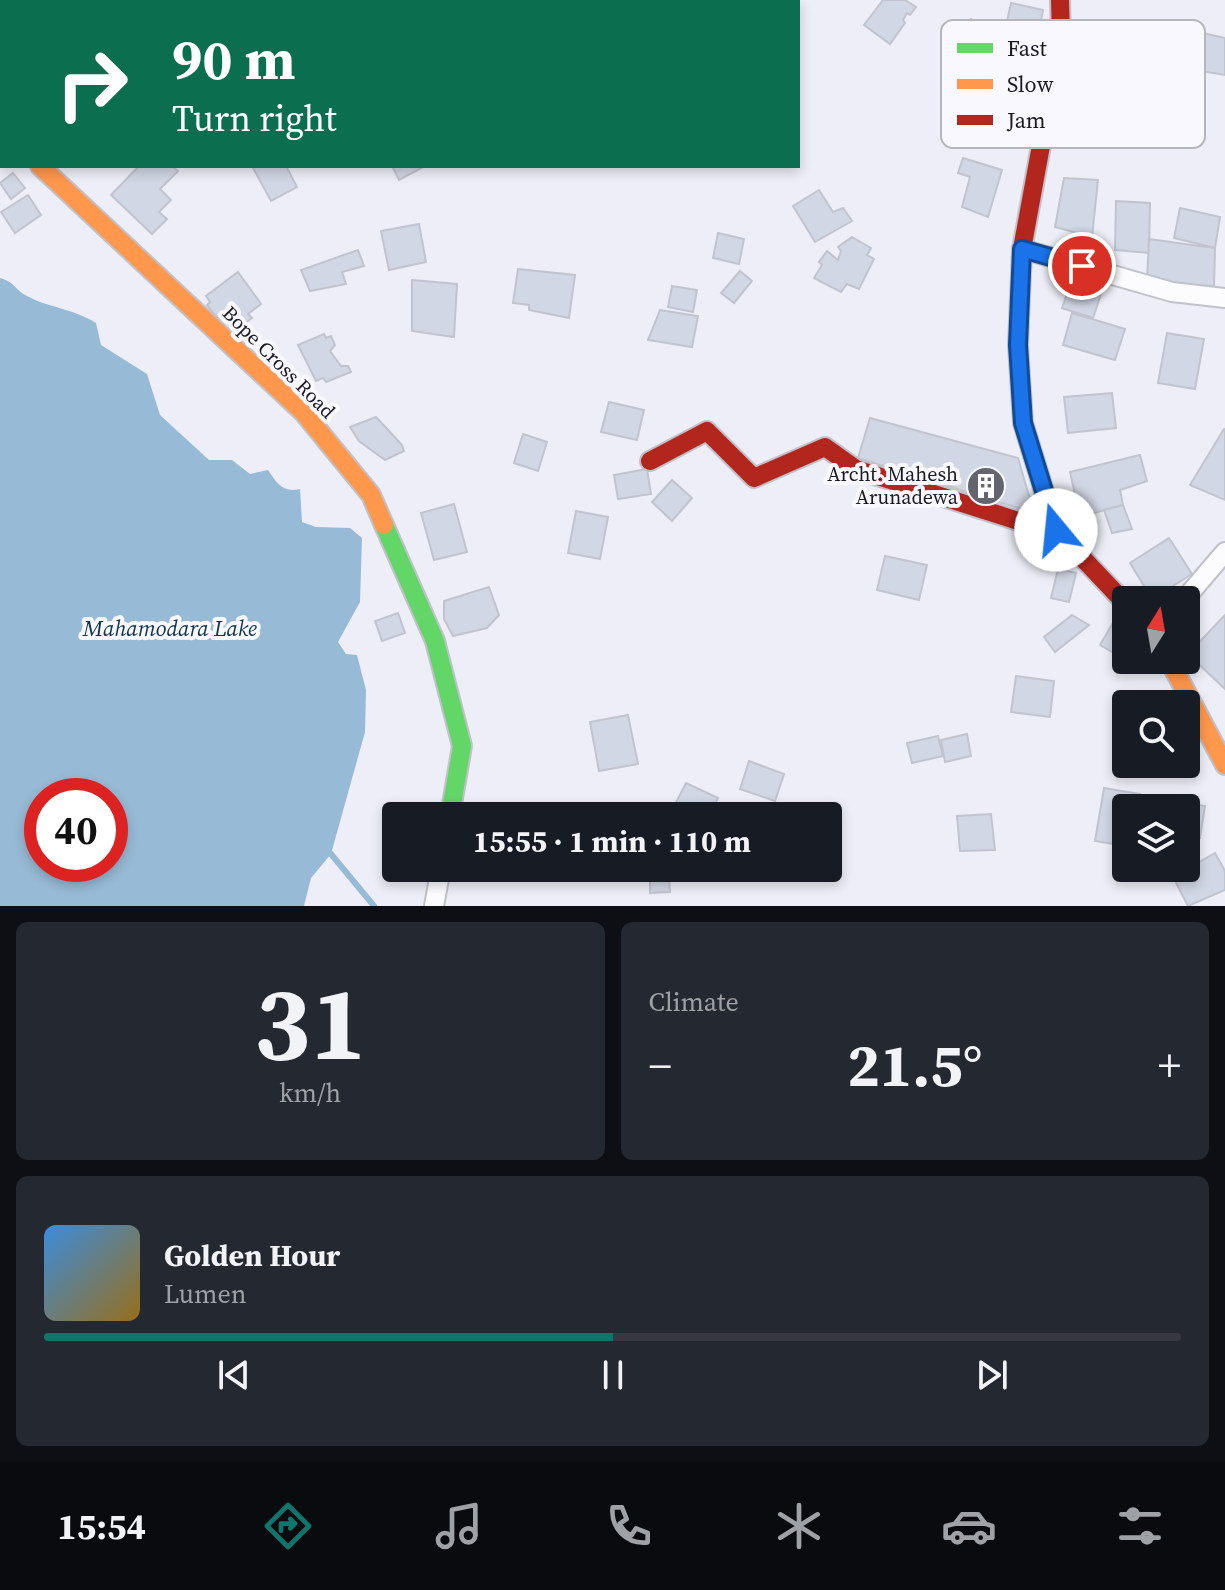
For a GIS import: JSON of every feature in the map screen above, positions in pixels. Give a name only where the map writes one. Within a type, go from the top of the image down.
[{"type":"street","points":[[1060,0],[1061,20]]},
{"type":"street","points":[[1041,148],[1022,249],[1018,345],[1023,423],[1056,530],[1112,589]]},
{"type":"street","name":"Bope Cross Road","points":[[42,168],[304,413],[371,495],[435,641],[462,746],[452,802]]},
{"type":"street","points":[[1022,249],[1172,292],[1225,298]]},
{"type":"street","points":[[650,461],[707,431],[754,478],[825,447],[856,469],[1056,530]]},
{"type":"street","points":[[1196,586],[1225,552]]},
{"type":"street","points":[[1176,674],[1225,765]]},
{"type":"street","points":[[434,906],[438,882]]},
{"type":"water","name":"Mahamodara Lake","points":[[0,278],[35,300],[96,323],[101,345],[147,374],[160,415],[209,460],[232,460],[250,474],[268,470],[284,488],[300,489],[302,522],[316,527],[350,528],[362,538],[360,602],[338,642],[346,654],[357,655],[366,690],[365,732],[331,854],[311,878],[304,906],[0,906]]},
{"type":"building","points":[[883,0],[905,0],[916,7],[910,15],[907,13],[903,20],[905,23],[890,44],[864,25]]},
{"type":"building","points":[[1011,3],[1043,10],[1041,20],[1007,20]]},
{"type":"building","points":[[1205,33],[1225,38],[1225,75],[1205,72]]},
{"type":"building","points":[[963,158],[1002,170],[988,217],[962,207],[970,177],[958,173]]},
{"type":"building","points":[[137,168],[174,168],[178,171],[160,189],[171,200],[159,212],[167,219],[152,234],[111,195]]},
{"type":"building","points":[[253,168],[287,168],[297,187],[271,201]]},
{"type":"building","points":[[393,168],[421,168],[399,180]]},
{"type":"building","points":[[13,173],[25,188],[11,199],[0,183]]},
{"type":"building","points":[[1064,178],[1098,180],[1092,237],[1055,227]]},
{"type":"building","points":[[819,190],[833,212],[843,208],[852,221],[815,242],[793,206]]},
{"type":"building","points":[[28,195],[41,215],[15,233],[1,212]]},
{"type":"building","points":[[1116,201],[1150,203],[1149,253],[1115,250]]},
{"type":"building","points":[[1180,208],[1220,217],[1215,248],[1174,238]]},
{"type":"building","points":[[419,224],[426,262],[389,270],[381,231]]},
{"type":"building","points":[[718,233],[744,239],[739,264],[713,258]]},
{"type":"building","points":[[852,237],[871,248],[867,255],[874,259],[859,289],[847,284],[841,292],[814,278],[822,265],[819,262],[827,251],[838,260],[841,251],[838,247]]},
{"type":"building","points":[[1149,239],[1215,248],[1214,287],[1147,280]]},
{"type":"building","points":[[358,250],[364,266],[342,272],[346,284],[310,291],[301,270]]},
{"type":"building","points":[[1076,268],[1106,279],[1093,318],[1062,308]]},
{"type":"building","points":[[518,269],[575,275],[569,318],[529,310],[529,305],[513,303]]},
{"type":"building","points":[[740,271],[752,281],[734,303],[721,293]]},
{"type":"building","points":[[238,272],[261,304],[248,314],[252,318],[243,325],[239,320],[231,326],[214,314],[207,305],[210,302],[206,296]]},
{"type":"building","points":[[412,280],[457,284],[454,337],[412,331]]},
{"type":"building","points":[[672,286],[697,290],[693,312],[668,307]]},
{"type":"building","points":[[660,310],[698,316],[692,347],[648,340]]},
{"type":"building","points":[[1072,313],[1125,329],[1115,360],[1063,345]]},
{"type":"building","points":[[1167,333],[1204,339],[1195,389],[1158,383]]},
{"type":"building","points":[[324,334],[326,338],[331,336],[335,345],[330,351],[341,366],[348,366],[351,372],[326,382],[323,378],[316,381],[298,345]]},
{"type":"building","points":[[1112,393],[1116,428],[1068,433],[1064,397]]},
{"type":"building","points":[[609,402],[644,410],[637,440],[601,432]]},
{"type":"building","points":[[376,417],[404,451],[385,460],[359,441],[350,427]]},
{"type":"building","name":"Archt. Mahesh Arunadewa","points":[[870,418],[1018,458],[1034,513],[858,458]]},
{"type":"building","points":[[1225,429],[1225,500],[1190,485]]},
{"type":"building","points":[[523,434],[547,442],[538,471],[514,463]]},
{"type":"building","points":[[1140,455],[1147,481],[1120,490],[1123,505],[1080,517],[1070,472]]},
{"type":"building","points":[[647,469],[651,494],[618,499],[614,475]]},
{"type":"building","points":[[672,480],[692,498],[672,521],[652,502]]},
{"type":"building","points":[[454,504],[467,552],[434,560],[421,513]]},
{"type":"building","points":[[1123,505],[1132,529],[1112,533],[1104,510]]},
{"type":"building","points":[[576,511],[608,517],[600,559],[568,553]]},
{"type":"building","points":[[1169,538],[1192,574],[1173,586],[1144,586],[1130,563]]},
{"type":"building","points":[[885,556],[927,565],[919,600],[877,590]]},
{"type":"building","points":[[1058,569],[1076,573],[1069,602],[1051,598]]},
{"type":"building","points":[[489,587],[499,615],[487,628],[453,636],[444,619],[444,601]]},
{"type":"building","points":[[398,613],[405,633],[382,641],[375,621]]},
{"type":"building","points":[[1072,615],[1089,625],[1055,652],[1044,637]]},
{"type":"building","points":[[1225,615],[1225,689],[1200,665],[1200,641]]},
{"type":"building","points":[[1112,624],[1112,652],[1100,645]]},
{"type":"building","points":[[1016,676],[1054,681],[1050,717],[1011,712]]},
{"type":"building","points":[[628,715],[638,764],[599,771],[590,722]]},
{"type":"building","points":[[967,734],[971,756],[945,762],[941,740]]},
{"type":"building","points":[[938,736],[943,756],[912,763],[907,743]]},
{"type":"building","points":[[749,761],[784,774],[775,801],[740,789]]},
{"type":"building","points":[[686,783],[718,798],[716,802],[676,802]]},
{"type":"building","points":[[1104,788],[1140,794],[1112,794],[1112,844],[1095,841]]},
{"type":"building","points":[[1200,805],[1205,806],[1200,838]]},
{"type":"building","points":[[991,814],[995,850],[960,851],[957,816]]},
{"type":"building","points":[[1215,853],[1225,871],[1225,890],[1188,906],[1176,882],[1200,882],[1200,862]]},
{"type":"building","points":[[650,882],[669,882],[670,892],[650,893]]},
{"type":"waterway","points":[[331,854],[374,906]]},
{"type":"traffic: fast","points":[[384,525],[435,641],[462,746],[452,802]]},
{"type":"traffic: slow","points":[[42,168],[304,413],[371,495],[384,525]]},
{"type":"traffic: slow","points":[[1176,674],[1225,765]]},
{"type":"traffic: jam","points":[[1060,0],[1061,20]]},
{"type":"traffic: jam","points":[[1041,148],[1022,249],[1018,345],[1023,423],[1056,530],[1112,589]]},
{"type":"traffic: jam","points":[[650,461],[707,431],[754,478],[825,447],[856,469],[1056,530]]},
{"type":"place","name":"Archt. Mahesh Arunadewa","points":[[986,486]]},
{"type":"route","points":[[1056,530],[1023,423],[1018,345],[1022,249],[1082,266]]}]
